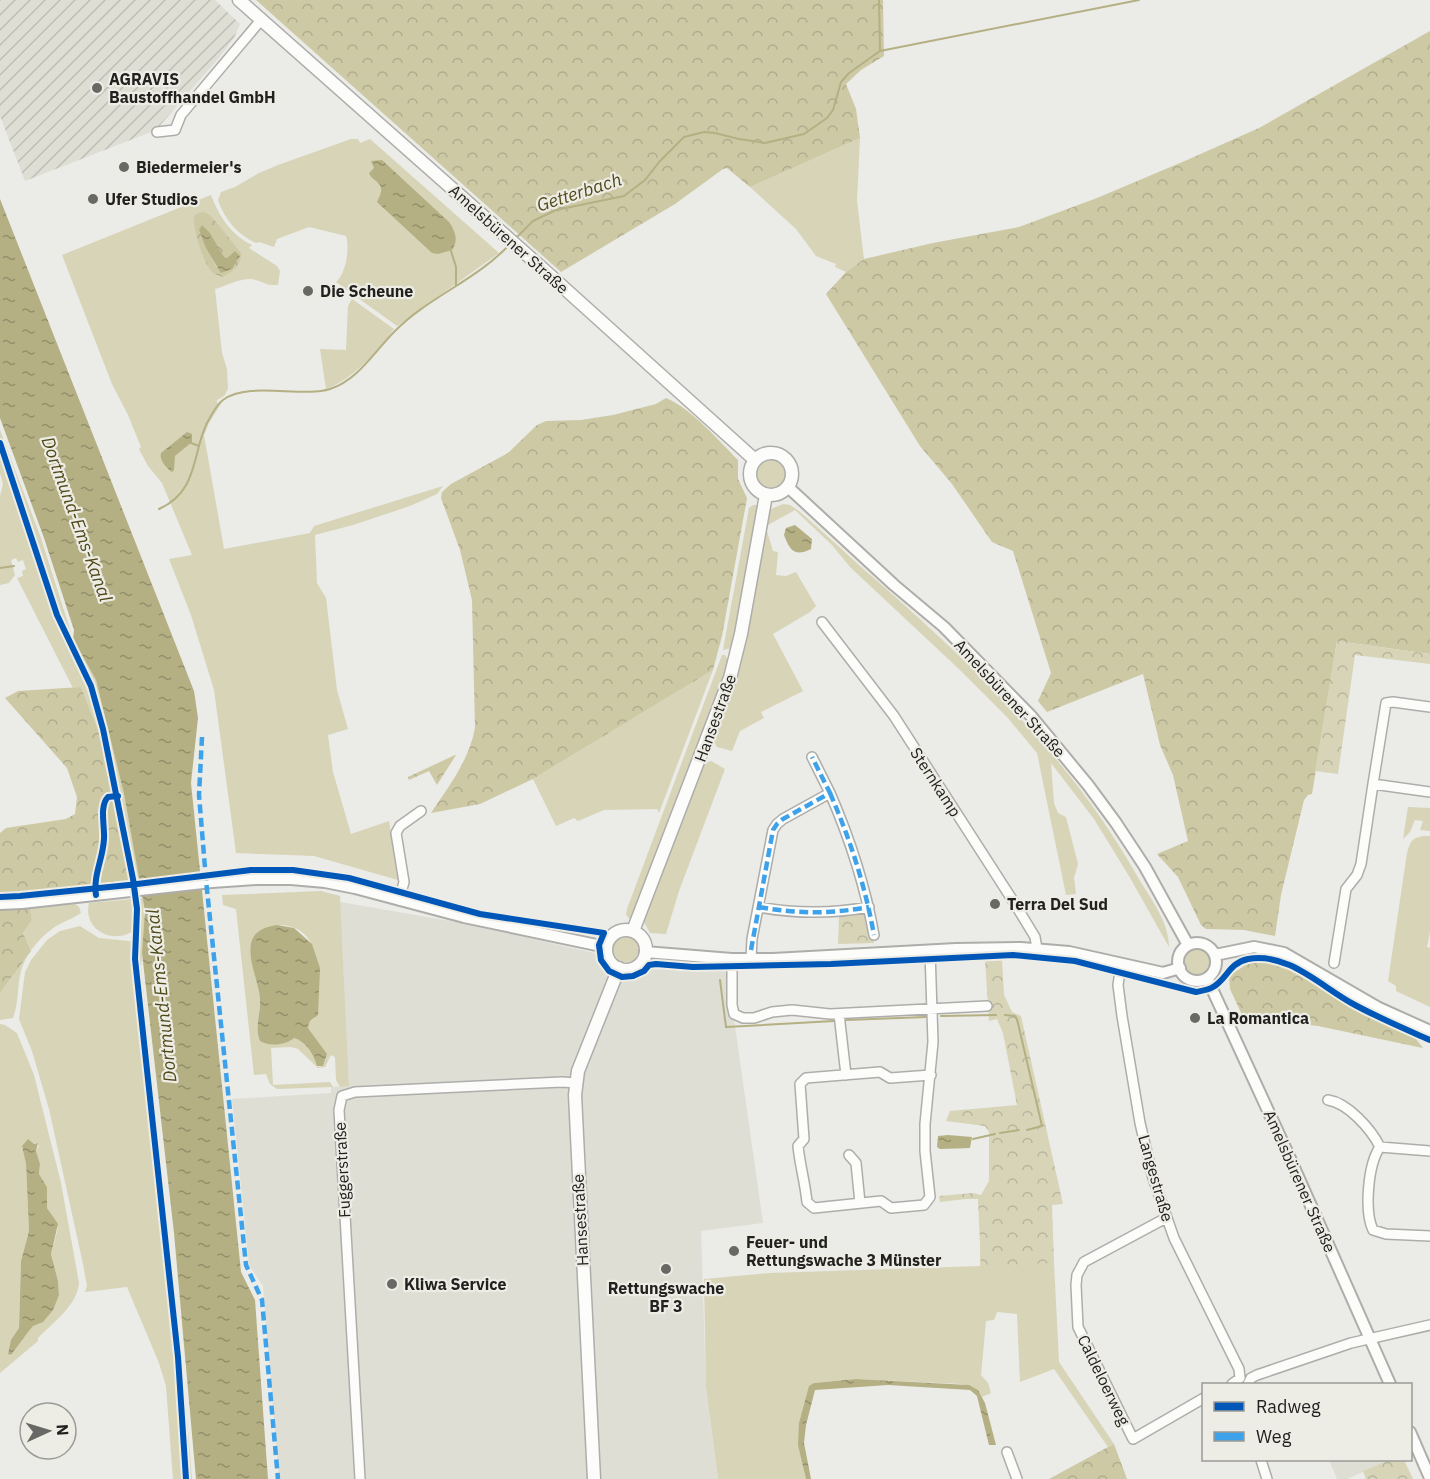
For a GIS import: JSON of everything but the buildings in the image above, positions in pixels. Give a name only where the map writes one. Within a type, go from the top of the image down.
[{"type":"main road","name":"Amelsbürener Straße","points":[[239,0],[755,460]]},
{"type":"main road","points":[[769,453],[784,457],[792,471],[788,487],[778,494],[766,495],[759,492],[750,480],[749,473],[755,460],[769,453]]},
{"type":"main road","name":"Hansestraße","points":[[633,931],[730,678],[741,634],[766,495]]},
{"type":"main road","points":[[618,931],[633,931],[642,938],[645,952],[643,958],[635,967],[619,968],[608,957],[606,947],[610,938],[618,931]]},
{"type":"main road","name":"Hansestraße","points":[[594,1479],[575,1119],[576,1083],[581,1064],[619,968]]},
{"type":"street","points":[[157,132],[175,130],[181,115],[261,20]]},
{"type":"street","name":"Amelsbürener Straße","points":[[788,487],[894,585],[944,627],[1031,716],[1081,776],[1116,823],[1156,885],[1188,945]]},
{"type":"street","name":"Sternkamp","points":[[822,622],[894,716],[1026,922],[1037,941],[1037,949]]},
{"type":"street","points":[[1334,963],[1345,894],[1361,864],[1386,703],[1430,707]]},
{"type":"street","points":[[812,757],[830,793],[854,853],[874,935]]},
{"type":"street","points":[[1373,784],[1430,792]]},
{"type":"street","points":[[751,958],[752,939],[771,837],[777,824],[830,793]]},
{"type":"street","points":[[399,900],[404,882],[396,833],[400,826],[421,811]]},
{"type":"street","points":[[0,904],[212,882],[291,879],[325,882],[464,917],[606,947]]},
{"type":"street","points":[[759,907],[814,914],[869,908]]},
{"type":"street","points":[[1188,945],[1208,946],[1215,956],[1215,968],[1207,978],[1194,980],[1187,978],[1180,968],[1180,955],[1188,945]]},
{"type":"street","points":[[1215,956],[1254,947],[1284,953],[1379,1008],[1430,1031]]},
{"type":"street","points":[[645,952],[732,959],[1004,948],[1069,952],[1164,973],[1180,968]]},
{"type":"street","points":[[930,951],[933,1008],[931,1075],[925,1124],[925,1151],[930,1197],[924,1205],[891,1208],[881,1201],[814,1208],[807,1202],[804,1174],[800,1171],[798,1146],[804,1139],[800,1084],[806,1078],[880,1072],[890,1078],[931,1075]]},
{"type":"street","points":[[732,959],[732,1005],[734,1014],[743,1018],[792,1010],[839,1014],[987,1006]]},
{"type":"street","name":"Langestraße","points":[[1121,965],[1118,986],[1132,1078],[1146,1149],[1166,1218],[1245,1382]]},
{"type":"street","name":"Amelsbürener Straße","points":[[1207,978],[1390,1383]]},
{"type":"street","points":[[839,1014],[846,1075]]},
{"type":"street","name":"Fuggerstraße","points":[[360,1479],[339,1110],[342,1096],[355,1092],[576,1083]]},
{"type":"street","points":[[1328,1100],[1341,1103],[1347,1108],[1374,1136],[1380,1146]]},
{"type":"street","points":[[1380,1146],[1430,1151]]},
{"type":"street","points":[[1380,1146],[1374,1158],[1368,1200],[1370,1225],[1373,1230],[1386,1234],[1430,1236]]},
{"type":"street","points":[[849,1155],[856,1163],[860,1203]]},
{"type":"street","name":"Caldeloerweg","points":[[1166,1218],[1084,1262],[1077,1275],[1076,1285],[1078,1327],[1133,1439],[1202,1399]]},
{"type":"street","points":[[1245,1382],[1257,1375],[1351,1343],[1430,1325]]},
{"type":"street","points":[[1412,1437],[1430,1478]]},
{"type":"street","points":[[1007,1452],[1017,1479]]},
{"type":"street","points":[[1261,1461],[1267,1479]]},
{"type":"shaded area","name":"AGRAVIS Baustoffhandel GmbH","points":[[0,0],[215,0],[240,24],[234,38],[218,59],[156,130],[25,181],[0,116]]},
{"type":"shaded area","points":[[340,902],[462,923],[594,953],[609,971],[622,977],[633,976],[644,971],[649,965],[656,964],[731,966],[732,1005],[763,1223],[701,1231],[706,1387],[718,1479],[279,1479],[263,1286],[249,1265],[232,1099],[331,1093],[331,1087],[349,1086]]},
{"type":"shaded area","points":[[1329,1461],[1388,1461],[1347,1479],[1337,1479]]},
{"type":"green space","points":[[256,0],[883,0],[884,56],[861,70],[846,84],[856,109],[860,138],[750,187],[727,168],[723,169],[675,204],[561,272]]},
{"type":"green space","points":[[1430,31],[1430,654],[1337,641],[1312,794],[1304,800],[1281,895],[1275,936],[1244,930],[1206,929],[1201,925],[1178,877],[1157,854],[1188,841],[1173,775],[1160,745],[1143,674],[1047,712],[1038,701],[1051,673],[1013,551],[992,542],[952,484],[920,446],[826,294],[846,272],[864,259],[1019,227],[1097,198],[1187,160],[1259,128]]},
{"type":"green space","points":[[860,138],[857,201],[864,259],[846,272],[835,267],[836,264],[816,256],[796,229],[750,187]]},
{"type":"green space","points":[[351,139],[358,139],[360,143],[370,139],[499,253],[397,326],[336,282],[346,260],[348,247],[346,236],[309,227],[277,239],[274,247],[256,243],[243,236],[232,226],[218,200],[221,192],[259,173]]},
{"type":"green space","points":[[211,195],[222,217],[232,230],[252,245],[249,248],[277,266],[280,271],[278,285],[249,279],[215,289],[228,389],[224,396],[217,400],[217,403],[222,402],[204,435],[224,549],[310,533],[314,526],[443,486],[437,494],[410,506],[315,535],[317,583],[326,598],[337,690],[348,729],[328,735],[333,772],[351,834],[389,821],[398,880],[314,856],[236,853],[214,690],[191,615],[169,559],[192,555],[162,483],[148,466],[139,449],[141,447],[112,384],[62,255]]},
{"type":"green space","points":[[205,212],[212,217],[241,253],[238,265],[222,277],[213,273],[202,254],[194,222],[194,216]],"holes":[[[199,230],[210,233],[224,257],[227,258],[231,254],[240,256],[238,261],[216,267]]]},
{"type":"green space","points":[[352,299],[394,329],[355,372],[326,389],[320,349],[346,350],[348,306]]},
{"type":"green space","points":[[666,398],[695,417],[738,460],[738,479],[747,498],[722,636],[713,670],[533,779],[480,804],[431,813],[464,761],[475,727],[472,600],[460,550],[441,498],[442,492],[451,484],[508,453],[537,425],[546,421],[581,420],[613,415],[656,404]]},
{"type":"green space","points":[[0,430],[41,538],[73,639],[96,680],[124,794],[140,880],[131,880],[106,750],[81,687],[73,688],[17,578],[23,576],[22,571],[26,569],[23,560],[18,562],[16,558],[11,560],[15,575],[9,583],[0,585],[0,496],[3,484],[0,473]]},
{"type":"green space","points":[[770,457],[781,462],[786,473],[781,484],[770,489],[759,484],[754,473],[759,462]]},
{"type":"green space","points":[[783,504],[790,505],[799,511],[939,637],[1014,712],[1049,751],[1113,835],[1163,921],[1169,947],[1094,819],[1051,763],[1054,803],[1058,813],[1066,817],[1078,864],[1074,878],[1076,894],[1066,895],[1037,753],[1007,717],[850,567],[832,545],[795,510],[768,525],[767,531],[773,551],[778,552],[776,575],[786,576],[796,572],[816,606],[773,634],[803,691],[761,712],[764,718],[740,731],[732,751],[717,747],[712,739],[769,514],[771,509]]},
{"type":"green space","points":[[757,505],[744,595],[732,648],[723,650],[749,508]]},
{"type":"green space","points":[[1337,641],[1430,654],[1430,664],[1355,655],[1338,774],[1315,771]]},
{"type":"green space","points":[[722,655],[725,655],[729,663],[727,669],[636,909],[630,919],[626,915],[627,909]]},
{"type":"green space","points":[[713,670],[659,813],[657,809],[604,810],[578,821],[574,818],[556,826],[533,779]]},
{"type":"green space","points":[[81,687],[106,750],[131,880],[46,890],[30,909],[32,920],[23,933],[31,951],[0,993],[0,833],[6,828],[66,819],[75,814],[77,797],[67,768],[5,698],[18,691]]},
{"type":"green space","points":[[456,755],[437,785],[429,771],[409,780],[408,777]]},
{"type":"green space","points":[[711,761],[725,769],[679,891],[666,934],[650,933],[644,922],[646,914],[703,764]]},
{"type":"green space","points":[[1408,807],[1430,808],[1430,831],[1420,830],[1423,821],[1415,820],[1410,832],[1403,839]]},
{"type":"green space","points":[[1423,836],[1430,836],[1430,932],[1427,947],[1430,948],[1430,1007],[1396,991],[1396,986],[1388,981],[1407,853],[1412,842]]},
{"type":"green space","points":[[321,891],[340,896],[349,1086],[340,1087],[336,1080],[335,1057],[331,1055],[325,1067],[318,1068],[298,1049],[291,1047],[271,1048],[273,1085],[330,1082],[333,1087],[277,1089],[270,1084],[266,1074],[254,1075],[236,909],[223,905],[222,895]],"holes":[[[282,925],[297,929],[307,937],[316,961],[318,976],[315,1018],[310,1021],[308,1028],[327,1055],[323,1066],[318,1067],[310,1050],[300,1040],[294,1038],[282,1042],[269,1042],[260,1041],[258,1036],[260,999],[250,952],[251,942],[256,934],[266,928]]]},
{"type":"green space","points":[[139,898],[143,898],[145,926],[141,967],[181,1346],[192,1479],[173,1479],[166,1386],[159,1363],[127,1287],[85,1292],[87,1286],[83,1264],[49,1109],[32,1051],[19,1019],[25,972],[31,960],[47,940],[60,931],[80,926],[99,938],[138,942],[141,928]]},
{"type":"green space","points":[[132,899],[135,908],[135,929],[128,934],[111,936],[96,928],[91,921],[88,913],[89,903]]},
{"type":"green space","points":[[75,904],[79,907],[81,913],[54,928],[31,951],[23,933],[32,920],[30,909]]},
{"type":"green space","points":[[860,913],[870,920],[874,943],[838,944],[839,916]]},
{"type":"green space","points":[[626,936],[635,940],[639,949],[635,958],[626,962],[617,958],[613,949],[617,940]]},
{"type":"green space","points":[[1198,949],[1207,953],[1211,962],[1207,971],[1198,975],[1189,971],[1185,962],[1189,953]]},
{"type":"green space","points":[[30,953],[21,971],[13,1018],[0,1020],[0,993]]},
{"type":"green space","points":[[985,959],[1002,959],[1004,995],[1012,1012],[1021,1016],[1063,1204],[1052,1205],[1054,1263],[981,1266],[978,1199],[940,1202],[939,1196],[973,1193],[981,1195],[989,1181],[989,1132],[985,1126],[946,1121],[950,1111],[1017,1105],[1003,1033],[997,1019],[989,1021]]},
{"type":"green space","points":[[1278,963],[1289,967],[1362,1012],[1413,1035],[1423,1048],[1318,1026],[1243,1017],[1230,989],[1229,976],[1247,964]]},
{"type":"green space","points":[[0,1024],[17,1033],[34,1075],[61,1183],[79,1283],[74,1299],[63,1313],[38,1338],[38,1341],[0,1373]],"holes":[[[37,1143],[39,1146],[36,1151],[40,1164],[39,1174],[47,1187],[47,1208],[58,1228],[51,1254],[59,1295],[11,1355],[8,1353],[19,1328],[21,1261],[29,1231],[26,1164],[22,1146]]]},
{"type":"green space","points":[[978,1199],[1054,1263],[1059,1362],[1114,1444],[1108,1447],[1054,1369],[1020,1382],[1017,1314],[997,1312],[994,1320],[986,1321],[981,1375],[988,1383],[991,1393],[982,1397],[978,1390],[962,1384],[856,1379],[814,1383],[803,1409],[800,1430],[806,1479],[718,1479],[706,1387],[704,1279],[770,1273],[980,1266],[981,1229]]},
{"type":"green space","points":[[1114,1444],[1127,1479],[1049,1479],[1108,1447]]},
{"type":"green space","points":[[1388,1461],[1404,1461],[1413,1479],[1366,1479],[1363,1471]]},
{"type":"water","points":[[382,160],[449,222],[455,236],[452,250],[438,254],[432,253],[377,202],[381,188],[369,173],[374,168],[371,161]]},
{"type":"water","name":"Dortmund-Ems-Kanal","points":[[0,199],[194,691],[198,718],[191,783],[241,1272],[255,1300],[268,1479],[196,1479],[174,1233],[142,953],[145,911],[124,794],[96,680],[73,639],[74,630],[44,538],[0,418]]},
{"type":"water","points":[[202,225],[210,233],[224,257],[227,258],[235,251],[240,256],[232,269],[221,273],[206,248],[199,230]]},
{"type":"water","points":[[187,432],[192,434],[192,442],[175,456],[172,472],[164,464],[161,453]]},
{"type":"water","points":[[795,525],[812,539],[811,549],[797,552],[788,545],[784,535],[786,528]]},
{"type":"water","points":[[277,925],[294,928],[312,944],[320,968],[318,1015],[310,1021],[308,1028],[327,1054],[323,1066],[317,1066],[314,1057],[303,1042],[294,1038],[287,1042],[268,1044],[260,1041],[258,1036],[260,999],[252,966],[251,944],[255,935],[263,929]]},
{"type":"water","points":[[938,1136],[972,1137],[970,1148],[940,1149],[937,1147]]},
{"type":"water","points":[[28,1139],[34,1144],[38,1143],[36,1151],[40,1164],[39,1174],[47,1187],[47,1208],[58,1224],[51,1254],[59,1295],[53,1310],[43,1322],[33,1326],[11,1355],[8,1354],[11,1340],[19,1328],[21,1261],[29,1231],[26,1164],[22,1146]]},
{"type":"water","points":[[856,1379],[969,1385],[978,1390],[985,1403],[996,1445],[989,1445],[977,1396],[970,1390],[888,1385],[815,1390],[804,1443],[811,1479],[806,1479],[798,1445],[799,1423],[809,1386],[814,1383]]},
{"type":"waterway","points":[[879,0],[880,51]]},
{"type":"waterway","name":"Getterbach","points":[[516,238],[533,221],[556,210],[624,196],[645,180],[684,137],[704,132],[765,143],[804,134],[827,118],[833,110],[841,82],[849,73],[880,51],[1139,0]]},
{"type":"waterway","name":"Getterbach","points":[[159,509],[173,501],[189,480],[205,427],[214,410],[223,400],[234,394],[246,392],[305,392],[330,389],[340,385],[358,372],[407,320],[483,268],[510,244]]},
{"type":"waterway","points":[[451,251],[456,267],[456,286]]},
{"type":"waterway","points":[[191,443],[199,446]]},
{"type":"waterway","name":"Getterbach","points":[[0,568],[14,566]]},
{"type":"waterway","points":[[720,980],[726,1027],[834,1021]]},
{"type":"waterway","points":[[941,1016],[996,1015]]},
{"type":"waterway","points":[[1005,1015],[1015,1016],[1017,1019],[1042,1126],[1027,1130]]},
{"type":"waterway","points":[[846,1020],[926,1017]]},
{"type":"waterway","points":[[1000,1133],[1019,1130]]},
{"type":"waterway","points":[[973,1139],[995,1134]]},
{"type":"marked path","points":[[202,737],[199,795],[206,880],[246,1265],[262,1300],[278,1479]]},
{"type":"marked path","points":[[751,950],[773,830],[783,819],[830,793],[812,757]]},
{"type":"marked path","points":[[830,793],[856,862],[874,935]]},
{"type":"marked path","points":[[759,907],[814,912],[869,907]]},
{"type":"cycle path","points":[[0,443],[57,615],[91,686],[103,729],[133,879],[137,909],[135,959],[178,1357],[186,1479]]},
{"type":"cycle path","points":[[96,895],[95,888],[104,839],[105,801],[108,797],[118,796]]},
{"type":"cycle path","points":[[0,897],[129,885],[251,870],[293,870],[349,878],[480,914],[604,933],[599,945],[601,960],[609,971],[622,977],[633,976],[644,971],[649,965],[656,964],[693,967],[831,964],[1013,955],[1075,961],[1196,992],[1213,987],[1236,964],[1248,959],[1263,958],[1291,966],[1355,1005],[1430,1040]]},
{"type":"place","name":"AGRAVIS Baustoffhandel GmbH","points":[[97,88]]},
{"type":"place","name":"Biedermeier's","points":[[124,167]]},
{"type":"place","name":"Ufer Studios","points":[[93,199]]},
{"type":"place","name":"Die Scheune","points":[[308,291]]},
{"type":"place","name":"Terra Del Sud","points":[[995,904]]},
{"type":"place","name":"La Romantica","points":[[1195,1018]]},
{"type":"place","name":"Feuer- und Rettungswache 3 Münster","points":[[734,1251]]},
{"type":"place","name":"Rettungswache BF 3","points":[[666,1269]]},
{"type":"place","name":"Kliwa Service","points":[[392,1284]]}]
